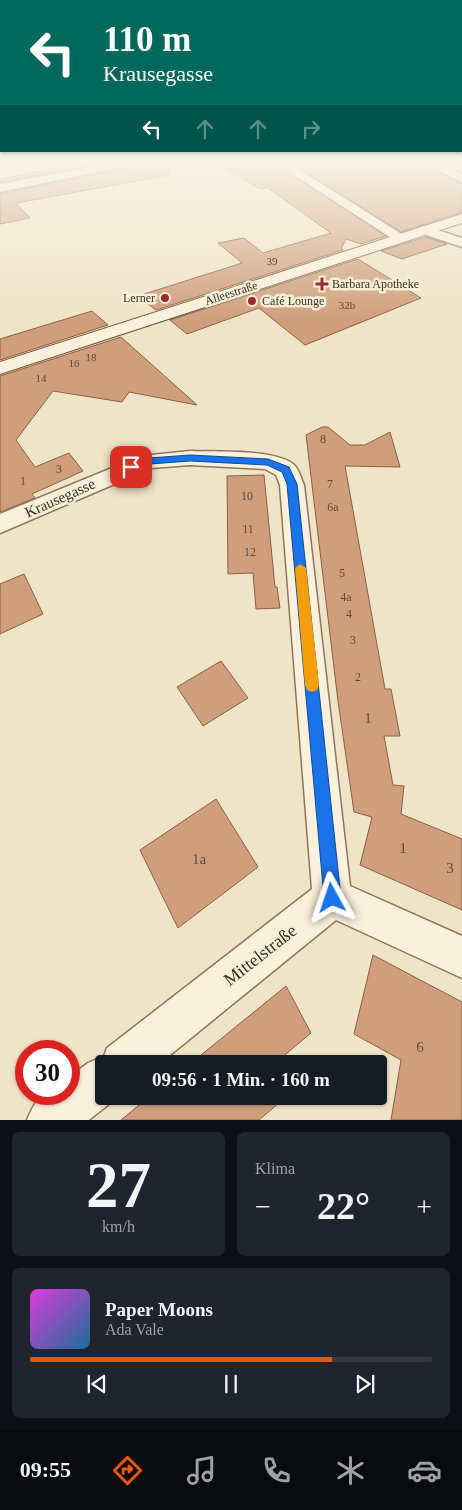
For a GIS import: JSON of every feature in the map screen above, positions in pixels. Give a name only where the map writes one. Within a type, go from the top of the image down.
[{"type":"street","points":[[366,216],[401,238]]},
{"type":"street","name":"Alleestraße","points":[[0,368],[462,218]]},
{"type":"street","points":[[425,230],[462,242]]},
{"type":"street","name":"Krausegasse","points":[[0,524],[149,461],[190,458],[268,462],[286,470],[292,484],[332,898]]},
{"type":"street","points":[[332,898],[462,957]]},
{"type":"street","name":"Mittelstraße","points":[[133,1055],[332,898]]},
{"type":"street","points":[[51,1120],[95,1086]]},
{"type":"building","points":[[0,216],[28,216],[30,218],[0,224]]},
{"type":"building","points":[[308,216],[356,216],[386,236],[361,244],[346,239],[341,249],[343,250],[156,310],[138,296],[242,263],[218,243],[244,238],[263,253],[331,233]]},
{"type":"building","points":[[376,216],[449,216],[401,232]]},
{"type":"building","points":[[426,237],[447,244],[402,259],[381,251]]},
{"type":"building","points":[[358,259],[421,298],[305,345],[259,308],[187,334],[170,320]]},
{"type":"building","points":[[92,311],[108,325],[0,360],[0,339]]},
{"type":"building","points":[[121,337],[197,405],[129,392],[122,402],[53,391],[16,440],[35,467],[69,453],[83,471],[32,494],[35,498],[0,512],[0,376]]},
{"type":"building","points":[[322,427],[328,427],[350,445],[365,445],[390,432],[400,467],[345,466],[385,689],[391,689],[400,736],[384,736],[393,785],[404,786],[401,814],[462,839],[462,910],[360,865],[372,817],[354,812],[338,701],[306,435]]},
{"type":"building","points":[[264,475],[275,587],[277,587],[280,608],[256,609],[253,573],[228,574],[227,476]]},
{"type":"building","points":[[24,574],[43,614],[0,634],[0,584]]},
{"type":"building","points":[[221,661],[248,698],[203,726],[177,687]]},
{"type":"building","points":[[216,799],[258,867],[178,928],[140,850]]},
{"type":"building","points":[[373,955],[462,1002],[462,1120],[391,1120],[401,1060],[354,1034]]},
{"type":"building","points":[[286,986],[311,1033],[285,1055],[201,1055]]},
{"type":"building","points":[[139,1105],[277,1105],[259,1120],[121,1120]]},
{"type":"slow traffic","points":[[300,568],[312,685]]},
{"type":"place","name":"Barbara Apotheke","points":[[322,284]]},
{"type":"place","name":"Lerner","points":[[165,298]]},
{"type":"place","name":"Café Lounge","points":[[252,301]]},
{"type":"route","points":[[131,467],[149,461],[190,458],[268,462],[286,470],[292,484],[332,898]]}]
